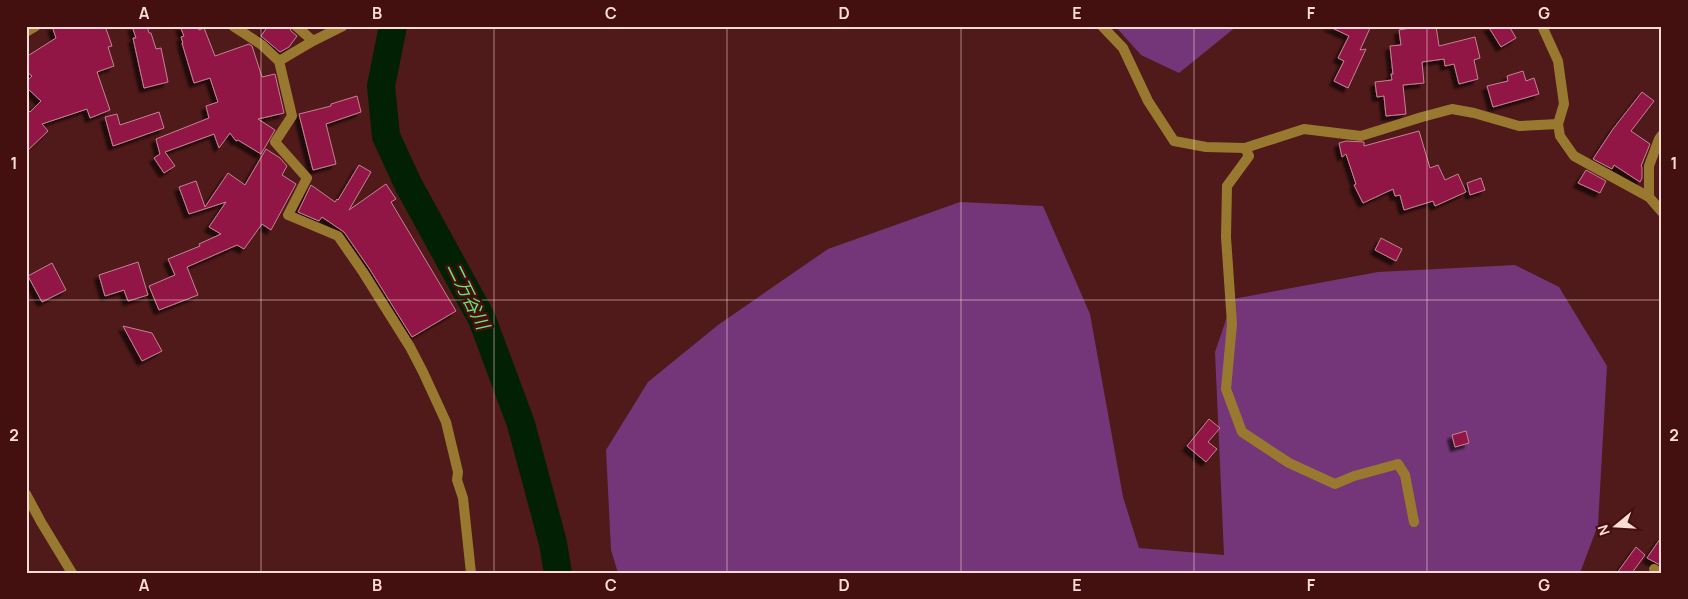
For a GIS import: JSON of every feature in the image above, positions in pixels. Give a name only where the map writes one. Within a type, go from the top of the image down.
[{"type":"street","points":[[26,32],[36,26]]},
{"type":"street","points":[[232,26],[262,45],[278,61],[292,116],[274,142],[307,178],[288,215],[338,236],[383,303],[423,372],[446,422],[458,472],[457,480],[463,498],[472,573]]},
{"type":"street","points":[[296,26],[313,41]]},
{"type":"street","points":[[278,61],[343,26]]},
{"type":"street","points":[[1102,26],[1123,48],[1148,101],[1174,141],[1206,147],[1245,148],[1304,129],[1361,136],[1452,109],[1474,113],[1519,126],[1558,124]]},
{"type":"street","points":[[1542,26],[1558,60],[1564,104],[1558,124],[1560,136],[1574,156],[1649,197],[1662,212]]},
{"type":"street","points":[[1649,197],[1649,166],[1662,135]]},
{"type":"street","points":[[1245,148],[1249,156],[1227,186],[1226,237],[1232,324],[1226,389],[1242,432],[1288,463],[1335,484],[1354,476],[1398,464],[1405,475],[1414,522]]},
{"type":"street","points":[[26,494],[72,573]]},
{"type":"shaded area","points":[[1115,26],[1237,26],[1179,73],[1141,55]]},
{"type":"shaded area","points":[[960,202],[1043,206],[1090,314],[1123,497],[1139,548],[1224,555],[1215,352],[1233,299],[1378,272],[1515,265],[1559,287],[1607,366],[1598,525],[1580,573],[618,573],[611,550],[606,450],[648,382],[718,325],[828,249]]},
{"type":"building","points":[[52,26],[105,26],[112,46],[108,47],[114,66],[97,72],[110,110],[90,118],[87,109],[42,124],[48,131],[26,152],[26,108],[30,112],[41,101],[26,87],[26,82],[32,76],[26,71],[26,57],[56,38]]},
{"type":"building","points":[[132,26],[147,26],[156,49],[161,48],[168,82],[144,88],[133,38],[136,38]]},
{"type":"building","points":[[180,26],[197,26],[199,30],[204,28],[215,56],[249,44],[252,46],[262,77],[275,74],[284,113],[258,119],[275,130],[261,154],[238,140],[236,141],[230,133],[219,148],[214,134],[165,152],[175,166],[164,173],[154,158],[160,154],[156,139],[209,118],[206,106],[218,102],[210,78],[194,83],[182,43],[181,37],[184,36]]},
{"type":"building","points":[[268,26],[289,26],[291,31],[297,36],[289,47],[280,52],[261,36]]},
{"type":"building","points":[[1328,26],[1371,26],[1360,50],[1366,49],[1348,88],[1334,81],[1344,61],[1338,58],[1349,36]]},
{"type":"building","points":[[1422,26],[1436,26],[1439,46],[1475,37],[1480,58],[1474,60],[1478,79],[1459,84],[1454,64],[1445,66],[1444,59],[1422,62],[1424,83],[1403,85],[1406,114],[1386,116],[1384,96],[1377,97],[1375,82],[1392,80],[1390,46],[1401,45],[1399,30]]},
{"type":"building","points":[[1488,26],[1509,26],[1516,38],[1501,47]]},
{"type":"building","points":[[1523,71],[1526,81],[1534,78],[1539,94],[1493,107],[1487,86],[1508,81],[1507,76]]},
{"type":"building","points":[[1642,92],[1654,101],[1631,131],[1650,144],[1641,166],[1642,178],[1640,182],[1614,165],[1612,169],[1593,159],[1613,129]]},
{"type":"building","points":[[357,96],[361,112],[326,124],[336,164],[313,170],[299,114],[331,106],[331,104]]},
{"type":"building","points":[[159,112],[164,128],[113,146],[105,117],[117,114],[120,125]]},
{"type":"building","points":[[1419,131],[1430,168],[1438,165],[1445,180],[1458,174],[1466,192],[1435,206],[1433,201],[1404,210],[1400,195],[1395,196],[1393,189],[1363,203],[1354,185],[1356,184],[1346,154],[1342,157],[1339,143],[1346,141],[1364,142],[1364,146]]},
{"type":"building","points":[[266,149],[280,158],[287,166],[282,175],[296,184],[271,230],[262,224],[244,249],[237,245],[187,267],[198,295],[159,310],[149,286],[175,275],[168,259],[200,246],[199,244],[221,234],[209,227],[226,202],[189,214],[179,187],[196,181],[205,207],[228,173],[245,185]]},
{"type":"building","points":[[359,165],[371,172],[349,210],[386,184],[396,199],[391,202],[456,311],[412,337],[344,232],[322,217],[319,221],[298,212],[311,185],[335,202],[338,200]]},
{"type":"building","points":[[1586,170],[1606,181],[1600,193],[1578,183]]},
{"type":"building","points":[[1481,178],[1485,190],[1470,195],[1467,183]]},
{"type":"building","points":[[1381,238],[1402,249],[1396,261],[1375,250]]},
{"type":"building","points":[[138,262],[148,295],[128,301],[124,290],[105,296],[99,275]]},
{"type":"building","points":[[52,263],[66,290],[42,302],[28,276]]},
{"type":"building","points":[[123,326],[152,333],[162,351],[142,361]]},
{"type":"building","points":[[1209,419],[1220,428],[1208,442],[1217,449],[1206,462],[1187,446]]},
{"type":"building","points":[[1466,431],[1469,443],[1455,447],[1452,435]]},
{"type":"building","points":[[1662,536],[1662,566],[1647,558]]},
{"type":"building","points":[[1636,547],[1645,555],[1632,573],[1617,573]]},
{"type":"waterway","name":"二万谷川","points":[[393,26],[381,86],[386,136],[408,184],[482,319],[521,424],[553,543],[558,573]]}]
